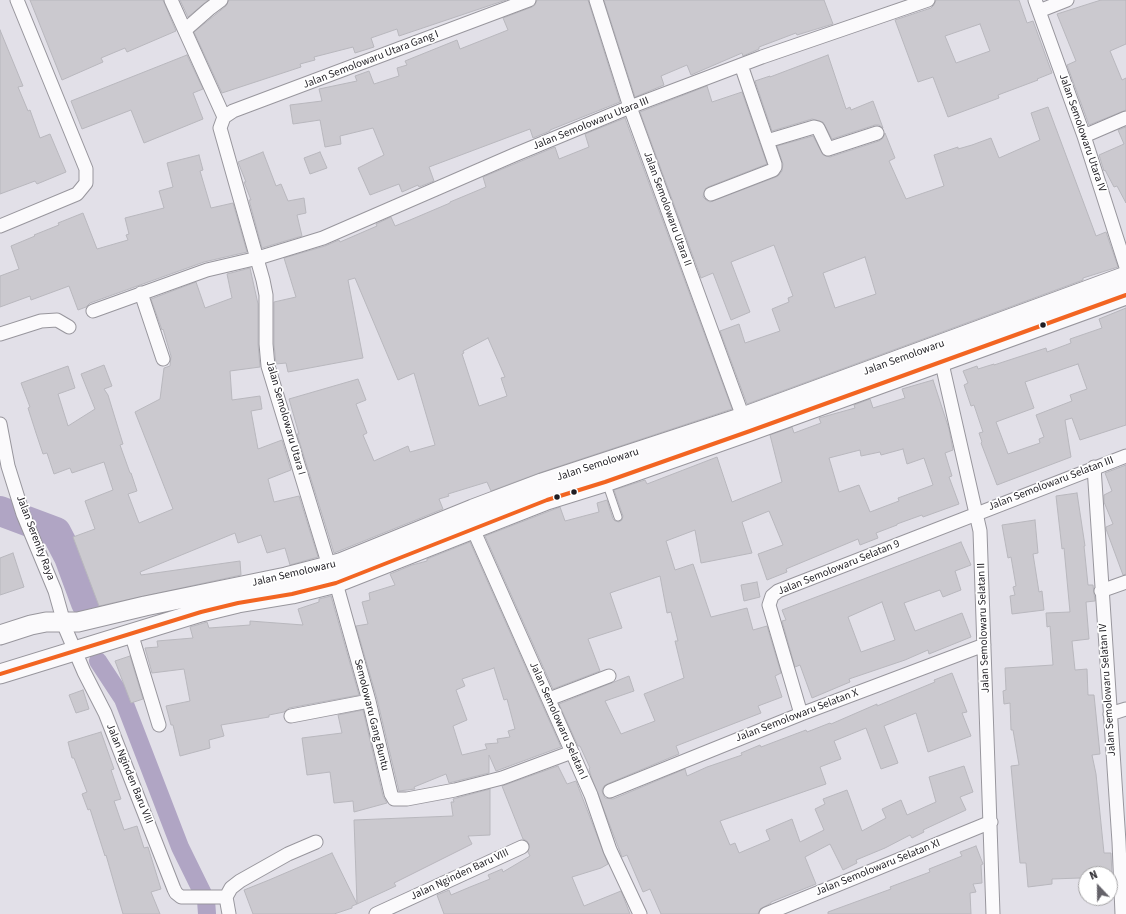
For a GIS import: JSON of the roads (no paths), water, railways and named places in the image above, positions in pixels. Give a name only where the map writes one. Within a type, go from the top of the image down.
[{"type":"main road","name":"Jalan Semolowaru","points":[[73,636],[100,616],[286,577],[332,574],[474,529],[545,492],[605,482],[939,354],[1126,276]]},
{"type":"main road","name":"Jalan Semolowaru","points":[[73,636],[110,640],[201,612],[238,603],[292,594],[332,574],[742,417],[1126,295]]},
{"type":"main road","points":[[0,636],[31,625],[46,622],[73,636]]},
{"type":"main road","points":[[0,674],[73,636]]},
{"type":"street","points":[[0,226],[77,194],[86,183],[86,169],[16,0]]},
{"type":"street","name":"Jalan Semolowaru Utara I","points":[[171,0],[185,30],[222,122],[266,294],[266,344],[268,366],[332,574]]},
{"type":"street","points":[[185,30],[208,9],[221,0]]},
{"type":"street","name":"Jalan Semolowaru Utara Gang I","points":[[222,122],[234,111],[529,0]]},
{"type":"street","name":"Jalan Semolowaru Utara II","points":[[596,0],[630,107],[742,417]]},
{"type":"street","name":"Jalan Semolowaru Utara III","points":[[93,310],[207,270],[258,258],[323,238],[514,155],[630,107],[741,65],[928,0]]},
{"type":"street","points":[[1037,5],[1068,0]]},
{"type":"street","name":"Jalan Semolowaru Utara IV","points":[[1037,5],[1084,136],[1126,267]]},
{"type":"street","points":[[711,194],[773,170],[775,164],[741,65]]},
{"type":"street","points":[[1084,136],[1126,118]]},
{"type":"street","points":[[766,141],[818,128],[828,149],[877,133]]},
{"type":"street","points":[[141,293],[163,359]]},
{"type":"street","points":[[0,334],[41,321],[57,320],[68,327]]},
{"type":"street","name":"Jalan Semolowaru Selatan II","points":[[939,354],[980,531],[993,914]]},
{"type":"street","name":"Jalan Serenity Raya","points":[[0,424],[8,466],[23,514],[73,636]]},
{"type":"street","name":"Jalan Semolowaru Selatan III","points":[[976,513],[1126,456]]},
{"type":"street","name":"Jalan Semolowaru Selatan IV","points":[[1094,467],[1110,714],[1123,841],[1122,914]]},
{"type":"street","name":"Jalan Semolowaru Selatan 9","points":[[801,714],[769,605],[772,596],[778,591],[976,513]]},
{"type":"street","name":"Jalan Semolowaru Selatan I","points":[[474,529],[591,795],[610,850],[640,914]]},
{"type":"street","name":"Semolowaru Gang Buntu","points":[[332,574],[369,701],[391,794],[394,800],[407,799],[428,794]]},
{"type":"street","points":[[1101,591],[1126,582]]},
{"type":"street","points":[[131,633],[159,725]]},
{"type":"street","name":"Jalan Nginden Baru VIII","points":[[73,636],[176,893],[181,897],[226,897]]},
{"type":"street","name":"Jalan Semolowaru Selatan X","points":[[610,791],[801,714],[984,645]]},
{"type":"street","points":[[549,700],[609,676]]},
{"type":"street","points":[[290,716],[369,701]]},
{"type":"street","points":[[1110,714],[1126,709]]},
{"type":"street","points":[[428,794],[455,790],[502,778],[572,752]]},
{"type":"street","points":[[428,794],[436,782]]},
{"type":"street","name":"Jalan Semolowaru Selatan XI","points":[[766,914],[990,822]]},
{"type":"street","points":[[229,914],[226,897],[231,888],[240,881],[288,854],[316,842]]},
{"type":"street","name":"Jalan Nginden Baru VIII","points":[[376,914],[522,847]]},
{"type":"lane","points":[[605,482],[618,517]]},
{"type":"waterway","points":[[0,511],[56,532],[69,557],[86,603]]},
{"type":"waterway","points":[[98,661],[123,699],[180,847],[206,900],[207,914]]}]
